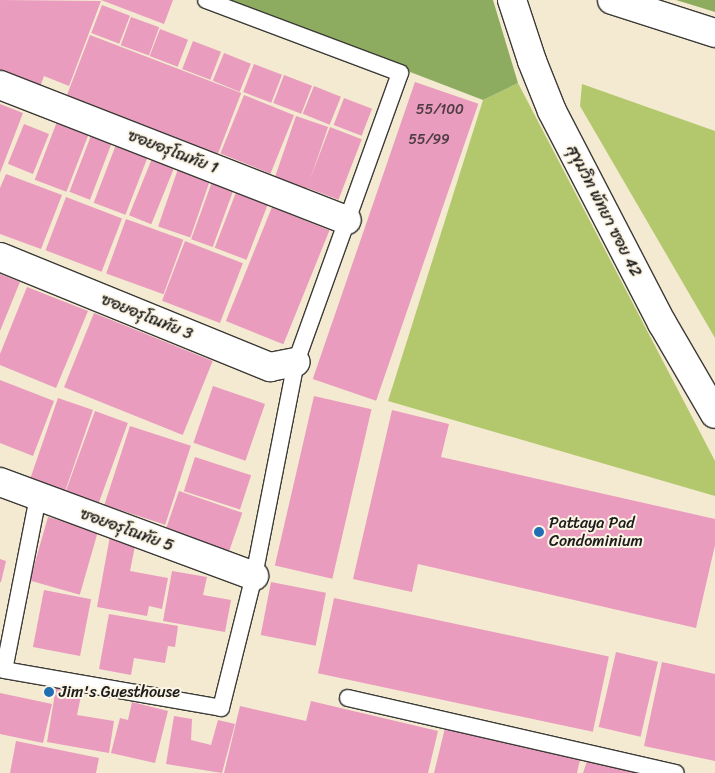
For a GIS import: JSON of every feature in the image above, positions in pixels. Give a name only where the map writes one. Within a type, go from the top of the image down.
[{"type":"street","name":"สุขุมวิท พัทยา ซอย 42","points":[[512,0],[532,61],[552,111],[662,323],[715,414]]},
{"type":"street","points":[[612,0],[715,33]]},
{"type":"street","name":"ซอยอรุโณทัย 1","points":[[0,85],[347,220]]},
{"type":"street","name":"ซอยอรุโณทัย 3","points":[[0,258],[270,367],[296,362]]},
{"type":"street","name":"ซอยอรุโณทัย 5","points":[[0,482],[254,576]]},
{"type":"lane","points":[[38,497],[4,670],[221,708],[254,576],[296,362],[400,73],[206,0]]},
{"type":"lane","points":[[348,698],[676,773]]},
{"type":"green space","points":[[223,0],[493,0],[518,83],[483,100]]},
{"type":"green space","points":[[676,0],[715,0],[715,12]]},
{"type":"green space","points":[[518,83],[715,461],[715,496],[388,401],[483,100]]},
{"type":"green space","points":[[582,84],[715,131],[715,338],[580,106]]},
{"type":"building","points":[[0,0],[101,1],[69,86],[44,76],[40,87],[0,72]]},
{"type":"building","points":[[101,0],[173,0],[164,24]]},
{"type":"building","points":[[102,5],[130,16],[119,44],[91,33]]},
{"type":"building","points":[[131,17],[159,27],[149,55],[121,45]]},
{"type":"building","points":[[160,29],[188,40],[178,67],[150,56]]},
{"type":"building","points":[[90,35],[241,93],[218,154],[67,96]]},
{"type":"building","points":[[193,41],[221,52],[210,80],[182,69]]},
{"type":"building","points":[[224,53],[251,64],[240,92],[213,81]]},
{"type":"building","points":[[254,64],[282,75],[271,103],[243,92]]},
{"type":"building","points":[[284,75],[312,86],[301,114],[273,103]]},
{"type":"building","points":[[415,82],[478,104],[376,401],[313,379]]},
{"type":"building","points":[[314,86],[341,97],[330,125],[303,114]]},
{"type":"building","points":[[244,95],[294,115],[270,174],[220,153]]},
{"type":"building","points":[[344,98],[372,109],[362,136],[334,125]]},
{"type":"building","points":[[0,104],[23,113],[0,173]]},
{"type":"building","points":[[296,116],[328,127],[307,189],[275,177]]},
{"type":"building","points":[[58,119],[90,131],[66,192],[35,180]]},
{"type":"building","points":[[24,124],[49,134],[33,174],[8,164]]},
{"type":"building","points":[[330,127],[362,139],[338,200],[307,188]]},
{"type":"building","points":[[92,133],[113,141],[90,200],[69,192]]},
{"type":"building","points":[[117,142],[149,154],[125,215],[94,203]]},
{"type":"building","points":[[153,156],[175,165],[151,224],[129,215]]},
{"type":"building","points":[[179,166],[211,177],[190,238],[158,227]]},
{"type":"building","points":[[6,174],[62,195],[41,249],[0,234],[0,188]]},
{"type":"building","points":[[213,179],[235,187],[213,247],[191,239]]},
{"type":"building","points":[[238,187],[270,199],[246,260],[215,248]]},
{"type":"building","points":[[66,197],[122,219],[102,272],[46,250]]},
{"type":"building","points":[[272,207],[329,230],[283,344],[226,321]]},
{"type":"building","points":[[126,219],[183,240],[163,294],[106,274]]},
{"type":"building","points":[[185,241],[243,263],[220,323],[162,301]]},
{"type":"building","points":[[0,274],[20,282],[0,331]]},
{"type":"building","points":[[27,287],[88,311],[56,388],[0,365],[0,354]]},
{"type":"building","points":[[94,313],[213,361],[183,435],[64,387]]},
{"type":"building","points":[[0,380],[54,401],[33,456],[0,443]]},
{"type":"building","points":[[213,386],[265,404],[245,461],[193,443]]},
{"type":"building","points":[[314,396],[371,409],[332,579],[275,566]]},
{"type":"building","points":[[58,398],[93,410],[65,492],[30,480]]},
{"type":"building","name":"Pattaya Pad Condominium","points":[[392,410],[449,424],[441,457],[715,519],[715,545],[696,628],[418,564],[412,592],[353,579]]},
{"type":"building","points":[[95,411],[128,423],[98,504],[66,492]]},
{"type":"building","points":[[130,426],[191,446],[165,525],[104,505]]},
{"type":"building","points":[[195,457],[251,475],[240,509],[184,491]]},
{"type":"building","points":[[179,491],[242,513],[229,553],[165,531]]},
{"type":"building","points":[[48,517],[98,531],[80,595],[30,580]]},
{"type":"building","points":[[110,536],[136,541],[130,571],[168,578],[162,609],[149,606],[147,616],[97,607]]},
{"type":"building","points":[[0,559],[6,561],[1,582],[0,582]]},
{"type":"building","points":[[172,571],[207,577],[203,595],[231,600],[225,632],[163,621]]},
{"type":"building","points":[[271,582],[326,593],[316,646],[261,635]]},
{"type":"building","points":[[44,590],[91,599],[80,656],[33,647]]},
{"type":"building","points":[[334,598],[609,656],[593,732],[318,673]]},
{"type":"building","points":[[109,614],[178,626],[175,647],[168,646],[165,663],[134,658],[131,675],[99,669]]},
{"type":"building","points":[[616,652],[658,662],[641,737],[599,727]]},
{"type":"building","points":[[662,662],[715,674],[715,761],[644,746]]},
{"type":"building","points":[[56,687],[82,691],[77,715],[114,721],[109,753],[47,742]]},
{"type":"building","points":[[0,693],[52,704],[43,743],[0,734]]},
{"type":"building","points":[[311,701],[438,731],[428,773],[224,773],[240,706],[306,721]]},
{"type":"building","points":[[132,702],[168,711],[155,763],[111,753],[120,718],[128,720]]},
{"type":"building","points":[[174,716],[192,719],[191,740],[211,745],[218,720],[235,724],[222,773],[166,764]]},
{"type":"building","points":[[445,728],[580,760],[577,773],[434,773]]},
{"type":"building","points":[[16,741],[99,758],[96,773],[10,773]]},
{"type":"building","points":[[587,761],[633,772],[633,773],[583,773]]},
{"type":"place","name":"Pattaya Pad Condominium","points":[[539,532]]},
{"type":"place","name":"Jim's Guesthouse","points":[[49,692]]}]
